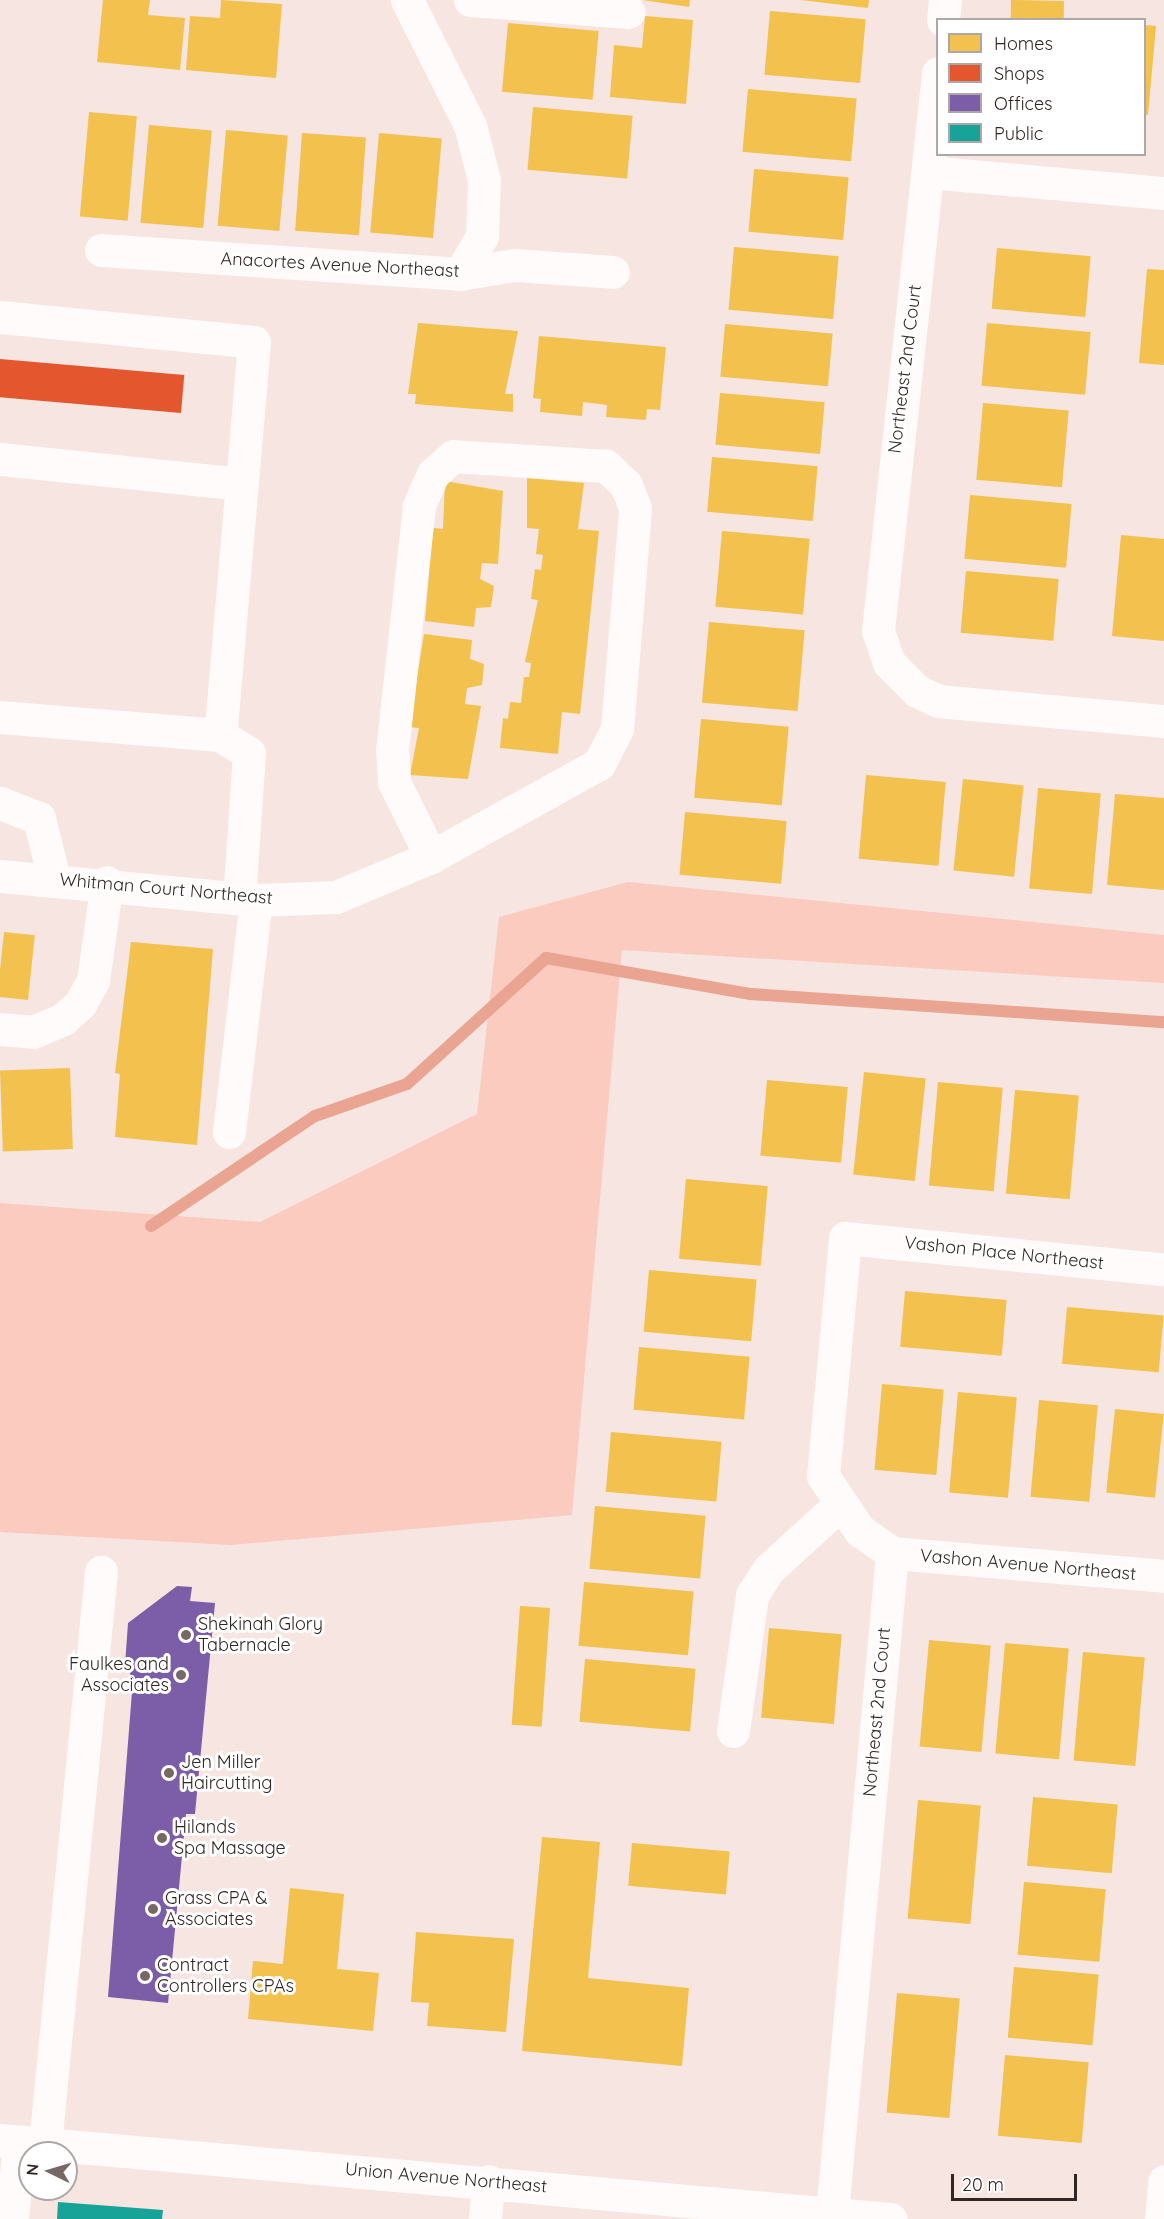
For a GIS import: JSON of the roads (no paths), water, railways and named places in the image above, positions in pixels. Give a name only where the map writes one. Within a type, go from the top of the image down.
[{"type":"street","points":[[408,0],[470,125],[484,180],[482,236],[460,274]]},
{"type":"street","points":[[470,0],[629,12]]},
{"type":"street","points":[[943,18],[945,0]]},
{"type":"street","name":"Northeast 2nd Court","points":[[936,93],[880,584],[878,631],[890,663],[916,691],[938,701],[1164,721]]},
{"type":"street","points":[[928,172],[1164,193]]},
{"type":"street","name":"Anacortes Avenue Northeast","points":[[101,250],[460,274],[514,265],[613,272]]},
{"type":"street","points":[[0,317],[254,342],[220,735]]},
{"type":"street","name":"Whitman Court Northeast","points":[[0,876],[107,882],[248,899],[336,897],[432,857],[599,764],[617,729],[635,508],[626,485],[606,466],[453,456],[433,474],[419,506],[392,750],[394,782],[432,857]]},
{"type":"street","points":[[0,459],[242,484]]},
{"type":"street","points":[[0,717],[220,735],[249,753],[248,899],[229,1132]]},
{"type":"street","points":[[0,803],[39,818],[54,879]]},
{"type":"street","points":[[0,1029],[33,1032],[63,1019],[80,1005],[93,981],[107,882]]},
{"type":"street","name":"Vashon Place Northeast","points":[[839,1505],[823,1476],[845,1238],[1164,1269]]},
{"type":"street","points":[[733,1731],[752,1595],[769,1569],[839,1505],[860,1531],[892,1553]]},
{"type":"street","name":"Northeast 2nd Court","points":[[832,2214],[892,1553]]},
{"type":"street","name":"Vashon Avenue Northeast","points":[[892,1553],[1164,1576]]},
{"type":"street","points":[[21,2141],[101,1572]]},
{"type":"street","name":"Union Avenue Northeast","points":[[78,2146],[891,2219]]},
{"type":"street","points":[[12,2219],[18,2167]]},
{"type":"street","points":[[485,2219],[488,2181]]},
{"type":"street","points":[[1161,2219],[1164,2181]]},
{"type":"waterway","points":[[151,1226],[315,1116],[407,1084],[546,958],[751,994],[1164,1022]]},
{"type":"place","name":"Shekinah Glory Tabernacle","points":[[186,1635]]},
{"type":"place","name":"Faulkes and Associates","points":[[181,1675]]},
{"type":"place","name":"Jen Miller Haircutting","points":[[169,1773]]},
{"type":"place","name":"Hilands Spa Massage","points":[[162,1838]]},
{"type":"place","name":"Grass CPA & Associates","points":[[153,1909]]},
{"type":"place","name":"Contract Controllers CPAs","points":[[145,1976]]}]
